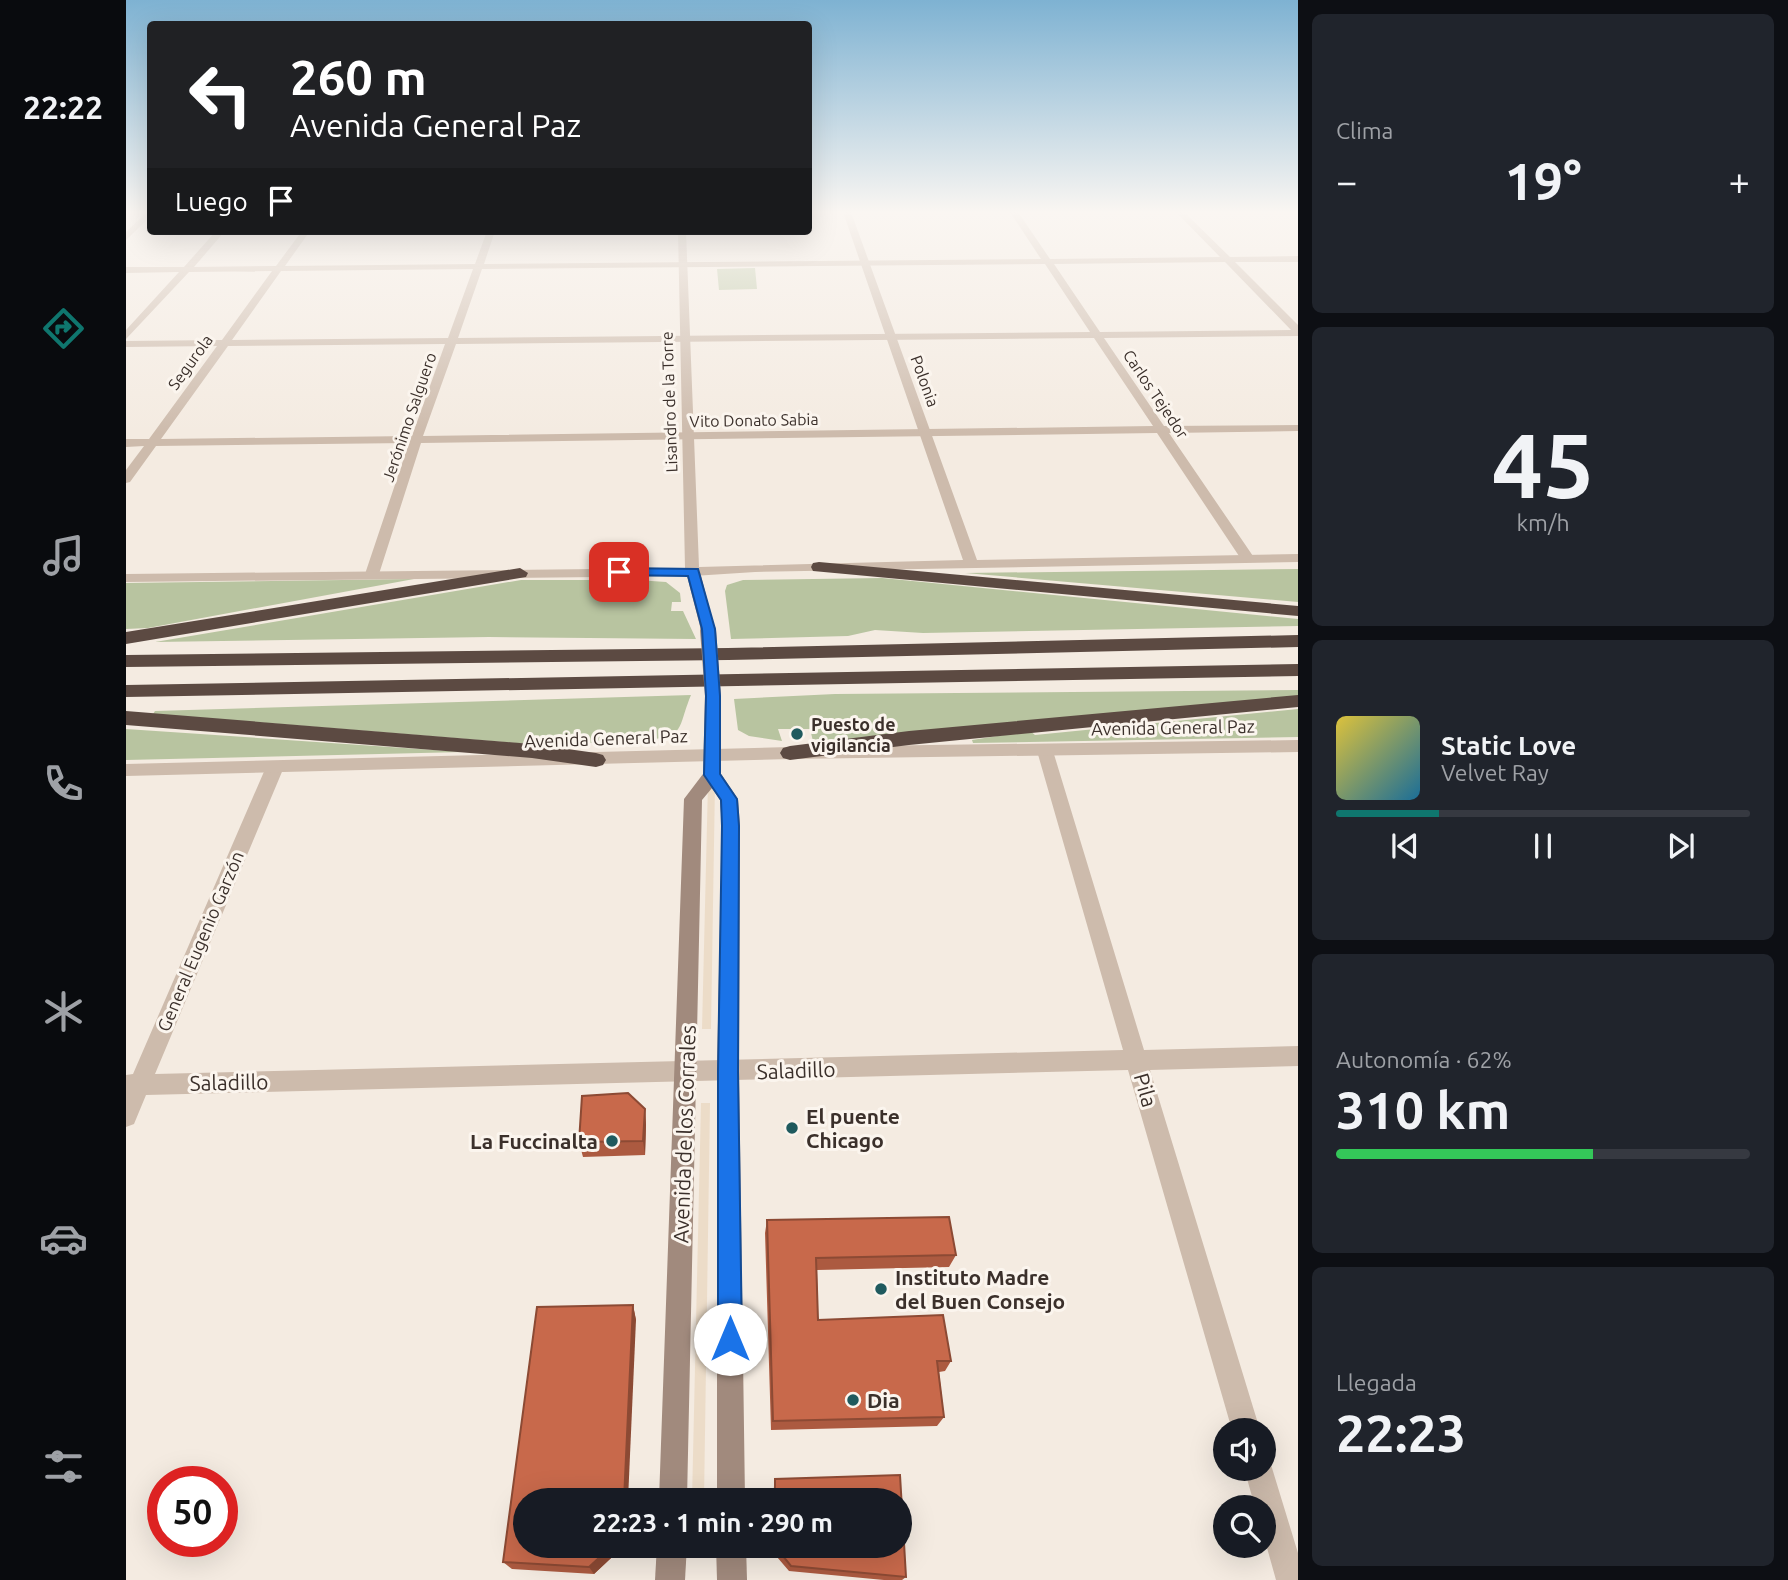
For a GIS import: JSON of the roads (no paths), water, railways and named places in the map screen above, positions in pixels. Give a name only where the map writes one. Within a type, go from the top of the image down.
[{"type":"highway","points":[[819,566],[1298,611]]},
{"type":"highway","points":[[126,638],[520,573]]},
{"type":"highway","points":[[126,661],[742,654],[1298,641]]},
{"type":"highway","points":[[126,691],[1298,670]]},
{"type":"highway","points":[[790,753],[909,738],[1298,701]]},
{"type":"highway","points":[[126,718],[532,751],[596,760]]},
{"type":"main road","points":[[693,572],[708,629],[713,696],[712,765],[729,799],[731,826],[728,1072],[731,1488]]},
{"type":"main road","name":"Avenida de los Corrales","points":[[673,1488],[693,799],[712,765]]},
{"type":"main road","points":[[670,1580],[671,1558]]},
{"type":"main road","points":[[731,1558],[732,1580]]},
{"type":"street","points":[[126,336],[171,286]]},
{"type":"street","name":"Segurola","points":[[126,479],[264,286]]},
{"type":"street","name":"Jerónimo Salguero","points":[[372,574],[416,440],[473,286]]},
{"type":"street","name":"Lisandro de la Torre","points":[[684,286],[690,557],[693,572]]},
{"type":"street","name":"Polonia","points":[[873,286],[971,563]]},
{"type":"street","name":"Carlos Tejedor","points":[[1064,286],[1248,559]]},
{"type":"street","points":[[1254,286],[1298,332]]},
{"type":"street","points":[[126,344],[1298,332]]},
{"type":"street","name":"Vito Donato Sabia","points":[[126,443],[1298,428]]},
{"type":"street","points":[[126,578],[693,572],[819,566],[1298,558]]},
{"type":"street","name":"Avenida General Paz","points":[[126,770],[596,760],[712,765],[790,753],[1298,746]]},
{"type":"street","name":"Pila","points":[[1045,751],[1243,1418]]},
{"type":"street","name":"General Eugenio Garzón","points":[[126,1116],[133,1085],[275,767]]},
{"type":"street","name":"Saladillo","points":[[133,1085],[1298,1056]]},
{"type":"street","points":[[1262,1481],[1291,1580]]},
{"type":"place","name":"Puesto de vigilancia","points":[[797,734]]},
{"type":"place","name":"El puente Chicago","points":[[792,1128]]},
{"type":"place","name":"La Fuccinalta","points":[[612,1141]]},
{"type":"place","name":"Instituto Madre del Buen Consejo","points":[[881,1289]]},
{"type":"place","name":"Dia","points":[[853,1400]]}]
